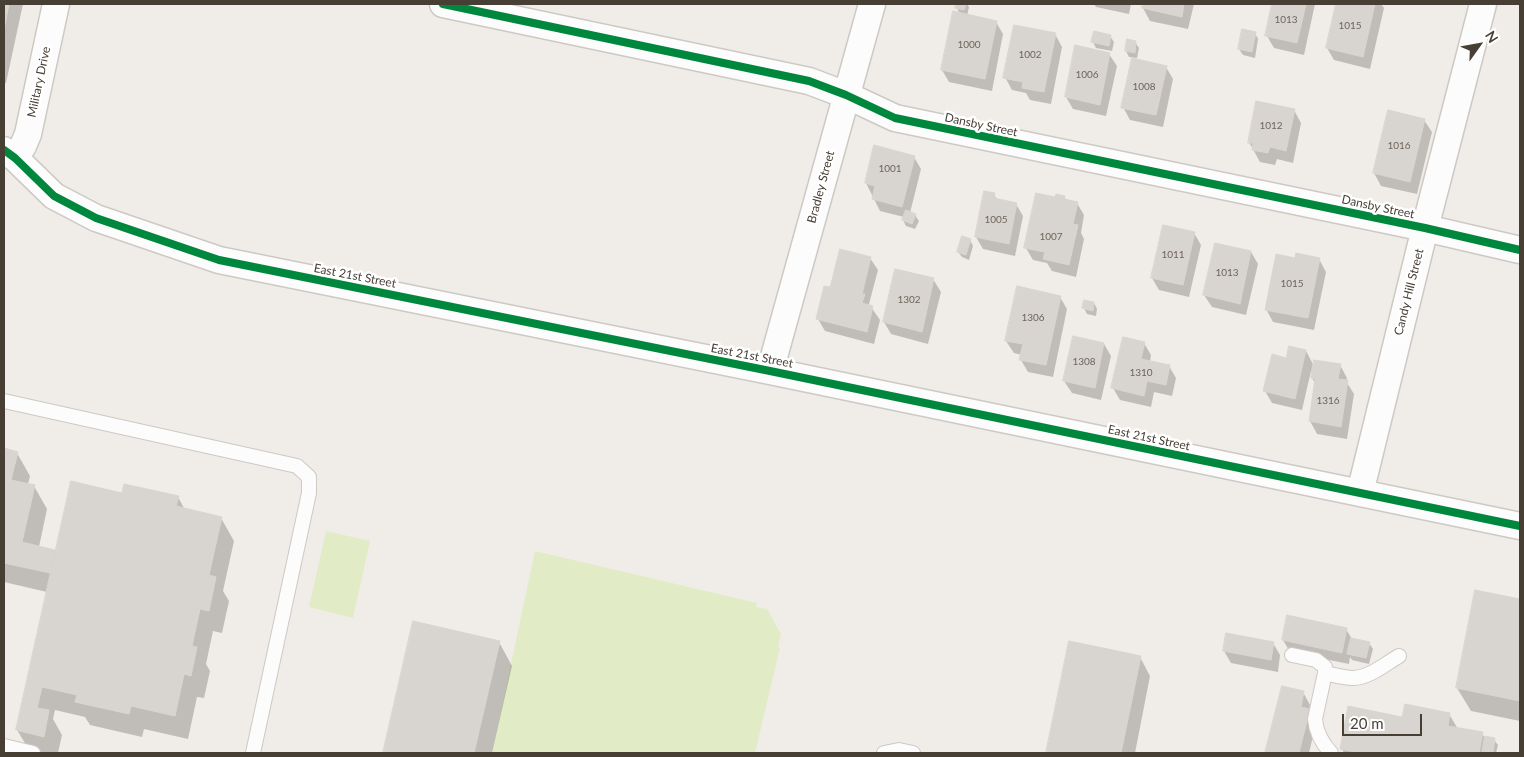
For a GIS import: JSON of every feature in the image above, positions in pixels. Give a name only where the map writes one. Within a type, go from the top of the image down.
[{"type":"street","name":"Military Drive","points":[[10,154],[23,146],[28,134],[56,4]]},
{"type":"street","name":"Dansby Street","points":[[443,4],[809,81],[846,95],[895,118],[1425,228],[1520,250]]},
{"type":"street","name":"Bradley Street","points":[[770,371],[872,4]]},
{"type":"street","name":"Candy Hill Street","points":[[1360,493],[1425,228],[1483,4]]},
{"type":"street","name":"East 21st Street","points":[[10,154],[54,196],[96,218],[219,260],[770,371],[1520,526]]},
{"type":"lane","points":[[4,401],[297,466],[309,478],[310,493],[254,753]]},
{"type":"lane","points":[[1292,655],[1316,660],[1325,667],[1315,726],[1318,736],[1331,753]]},
{"type":"lane","points":[[1325,673],[1352,678],[1368,675],[1399,656]]},
{"type":"lane","points":[[4,746],[34,753]]},
{"type":"lane","points":[[884,753],[899,750],[913,753]]},
{"type":"green space","points":[[326,531],[370,541],[353,618],[309,607]]},
{"type":"green space","points":[[535,551],[757,603],[756,607],[767,609],[781,634],[778,647],[780,648],[755,753],[492,753]]},
{"type":"building","points":[[4,4],[9,4],[4,30]]},
{"type":"building","points":[[956,4],[966,4],[964,10],[955,8]]},
{"type":"building","points":[[1143,4],[1184,4],[1182,17],[1142,8]]},
{"type":"building","points":[[1272,4],[1306,4],[1297,43],[1265,36]]},
{"type":"building","points":[[1336,4],[1375,4],[1363,57],[1326,48]]},
{"type":"building","points":[[953,11],[997,21],[985,79],[941,70]]},
{"type":"building","points":[[1014,25],[1056,33],[1044,92],[1022,88],[1023,82],[1003,78]]},
{"type":"building","points":[[1242,29],[1256,32],[1252,52],[1238,49]]},
{"type":"building","points":[[1094,31],[1111,35],[1109,46],[1091,42]]},
{"type":"building","points":[[1127,39],[1136,41],[1135,53],[1125,51]]},
{"type":"building","points":[[1075,45],[1110,53],[1100,105],[1065,97]]},
{"type":"building","points":[[1132,58],[1167,66],[1156,115],[1121,108]]},
{"type":"building","points":[[1256,101],[1295,109],[1286,151],[1270,147],[1268,153],[1252,150],[1253,143],[1248,143]]},
{"type":"building","points":[[1388,110],[1425,119],[1410,182],[1373,173]]},
{"type":"building","points":[[874,145],[915,156],[902,207],[872,199],[875,186],[865,183]]},
{"type":"building","points":[[984,191],[995,193],[994,198],[1017,203],[1009,244],[975,237]]},
{"type":"building","points":[[1036,193],[1055,197],[1056,194],[1065,196],[1064,199],[1078,202],[1073,224],[1078,225],[1069,265],[1043,259],[1045,252],[1024,248]]},
{"type":"building","points":[[906,210],[916,214],[912,224],[902,220]]},
{"type":"building","points":[[1163,225],[1195,232],[1183,285],[1151,278]]},
{"type":"building","points":[[962,236],[971,239],[966,255],[957,252]]},
{"type":"building","points":[[1215,243],[1251,251],[1240,304],[1203,295]]},
{"type":"building","points":[[840,249],[871,257],[862,294],[865,294],[862,303],[873,306],[867,332],[816,319],[824,286],[830,287]]},
{"type":"building","points":[[1296,253],[1320,258],[1308,318],[1265,310],[1276,254],[1295,258]]},
{"type":"building","points":[[895,269],[934,278],[922,332],[883,322]]},
{"type":"building","points":[[1017,286],[1061,296],[1046,365],[1019,360],[1023,344],[1005,341]]},
{"type":"building","points":[[1084,300],[1094,302],[1093,311],[1082,308]]},
{"type":"building","points":[[1073,336],[1104,343],[1095,388],[1063,381]]},
{"type":"building","points":[[1123,337],[1145,342],[1141,359],[1170,365],[1166,385],[1147,381],[1144,396],[1111,388]]},
{"type":"building","points":[[1289,346],[1306,350],[1295,399],[1263,391],[1272,354],[1286,358]]},
{"type":"building","points":[[1314,360],[1341,364],[1338,379],[1348,380],[1341,427],[1309,421],[1315,379],[1311,378]]},
{"type":"building","points":[[4,448],[18,452],[11,480],[35,485],[22,542],[55,550],[50,573],[4,563]]},
{"type":"building","points":[[71,481],[122,493],[124,484],[179,496],[176,506],[222,517],[209,575],[216,577],[209,611],[200,609],[192,646],[197,647],[191,676],[184,674],[175,716],[131,706],[129,714],[75,702],[77,695],[42,687],[37,708],[49,710],[44,737],[16,730]]},
{"type":"building","points":[[1475,590],[1520,599],[1520,701],[1456,688]]},
{"type":"building","points":[[1287,615],[1347,628],[1342,653],[1282,640]]},
{"type":"building","points":[[413,621],[500,641],[474,753],[383,753]]},
{"type":"building","points":[[1226,633],[1274,642],[1271,660],[1223,651]]},
{"type":"building","points":[[1351,638],[1370,642],[1366,658],[1347,654]]},
{"type":"building","points":[[1069,641],[1108,649],[1087,753],[1046,753]]},
{"type":"building","points":[[1108,649],[1141,656],[1121,753],[1087,753]]},
{"type":"building","points":[[1282,686],[1304,691],[1301,707],[1310,709],[1299,753],[1265,753]]},
{"type":"building","points":[[1405,704],[1450,713],[1448,726],[1483,732],[1479,753],[1360,753],[1340,749],[1348,706],[1402,717]]},
{"type":"building","points":[[1485,736],[1495,738],[1493,753],[1482,753]]},
{"type":"cycle path","points":[[443,4],[809,81],[846,95],[895,118],[1425,228],[1520,250]]},
{"type":"cycle path","points":[[4,150],[15,158],[54,196],[96,218],[219,260],[770,371],[1520,526]]}]
